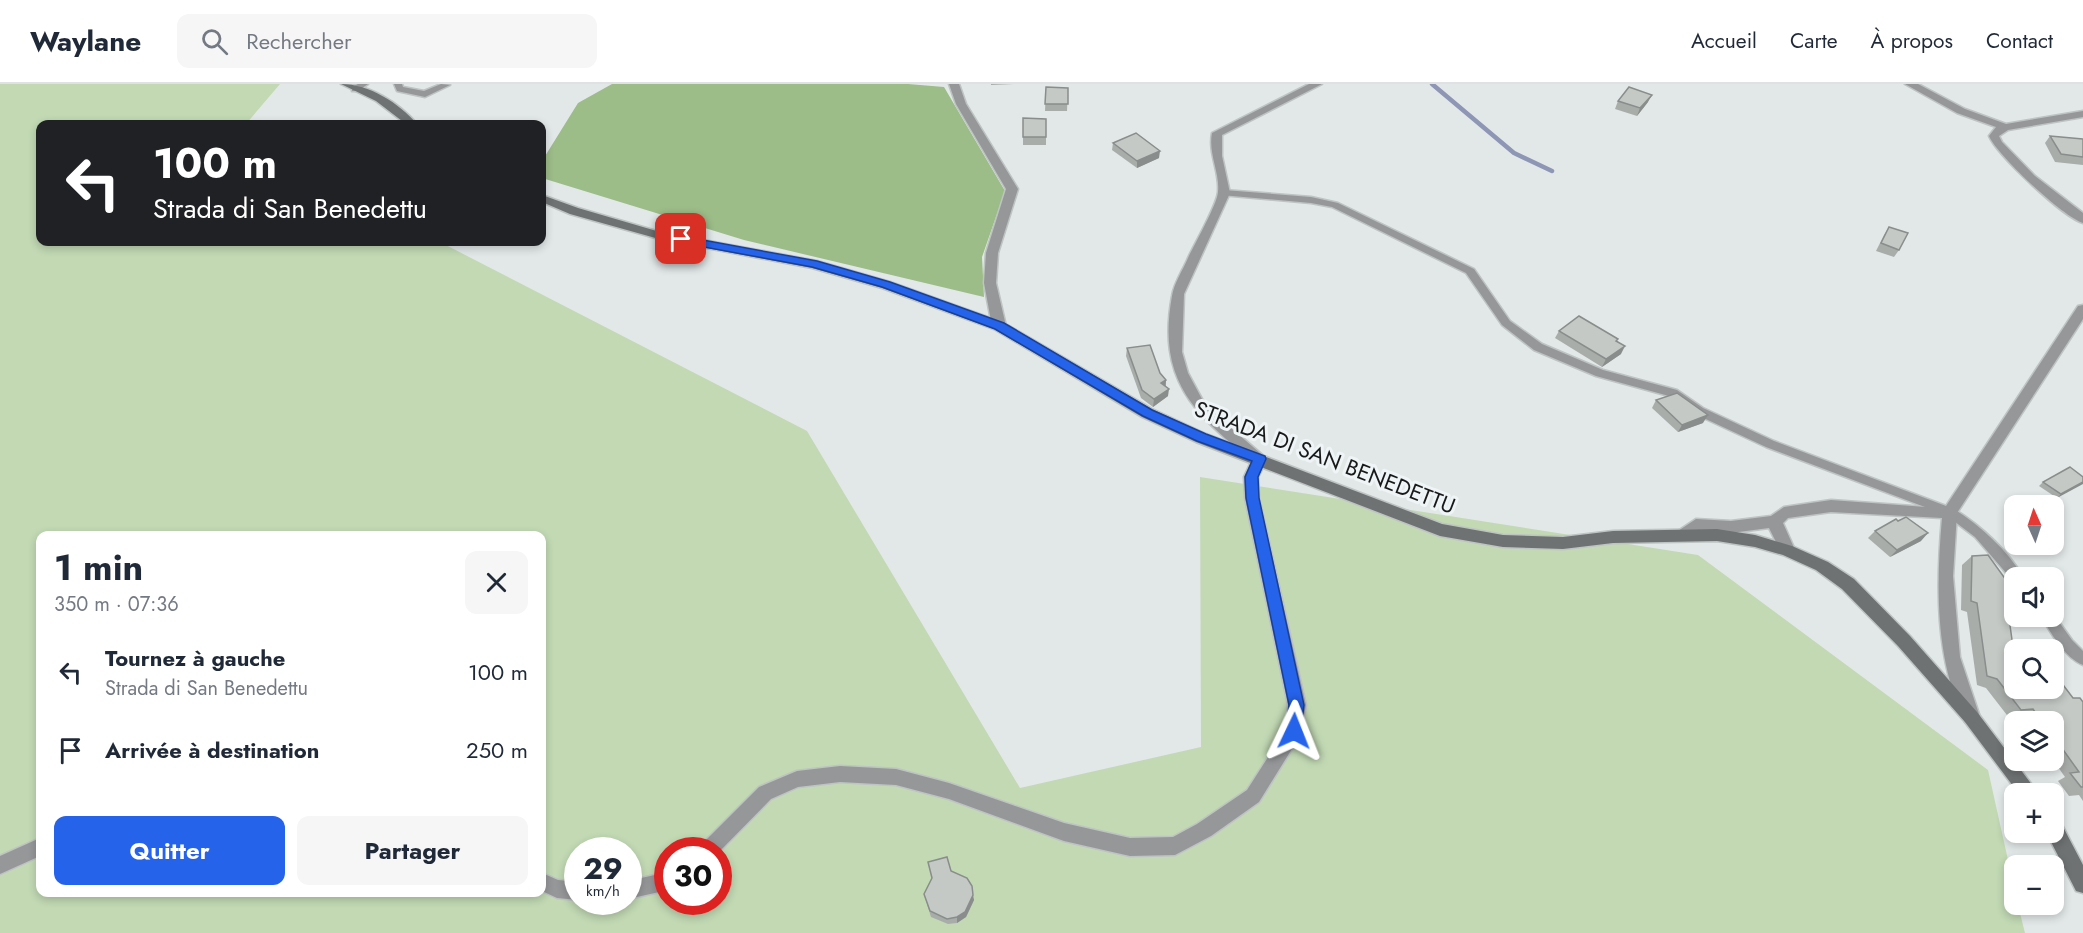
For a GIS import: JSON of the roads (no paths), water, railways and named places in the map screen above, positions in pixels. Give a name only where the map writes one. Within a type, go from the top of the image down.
[{"type":"street","points":[[954,84],[962,104],[1012,189],[992,253],[990,283],[999,326]]},
{"type":"street","points":[[722,837],[765,793],[797,779],[840,774],[896,777],[949,791],[1064,832],[1130,847],[1175,846],[1204,830],[1253,795],[1294,731],[1297,705],[1252,498],[1251,477],[1260,459],[1226,432],[1197,402],[1181,373],[1175,352],[1178,294],[1206,228],[1224,193],[1223,176],[1214,145],[1217,133],[1317,84]]},
{"type":"street","points":[[1910,84],[1961,111],[2005,127]]},
{"type":"street","points":[[355,86],[380,99],[406,120]]},
{"type":"street","points":[[2083,114],[2005,127],[1997,131],[1994,136],[1997,143],[2031,178],[2083,219]]},
{"type":"street","name":"STRADA DI SAN BENEDETTU","points":[[546,200],[574,211],[659,235],[813,264],[886,285],[999,326],[1147,413],[1202,438],[1440,530],[1503,541],[1563,543],[1613,537],[1717,535],[1755,541],[1787,550],[1822,566],[1848,584],[1904,641],[1971,717],[2022,783]]},
{"type":"street","points":[[1971,717],[1952,657],[1945,576],[1950,512],[2083,309]]},
{"type":"street","points":[[1683,535],[1696,525],[1731,527],[1775,521],[1784,513],[1831,506],[1926,513],[1950,512]]},
{"type":"street","points":[[1775,521],[1780,538],[1787,550]]},
{"type":"street","points":[[2061,843],[2083,884]]},
{"type":"street","points":[[0,865],[36,849]]},
{"type":"street","points":[[546,884],[564,890]]},
{"type":"lane","points":[[398,84],[400,89],[425,94],[446,85]]},
{"type":"lane","points":[[1224,193],[1311,200],[1335,206],[1470,272],[1506,323],[1538,347],[1600,373],[1673,393],[1699,411],[1770,444],[1950,512],[1970,524],[1989,540],[2010,567]]},
{"type":"lane","points":[[2055,627],[2067,644],[2083,659]]},
{"type":"waterway","points":[[1432,84],[1514,153],[1552,171]]}]
